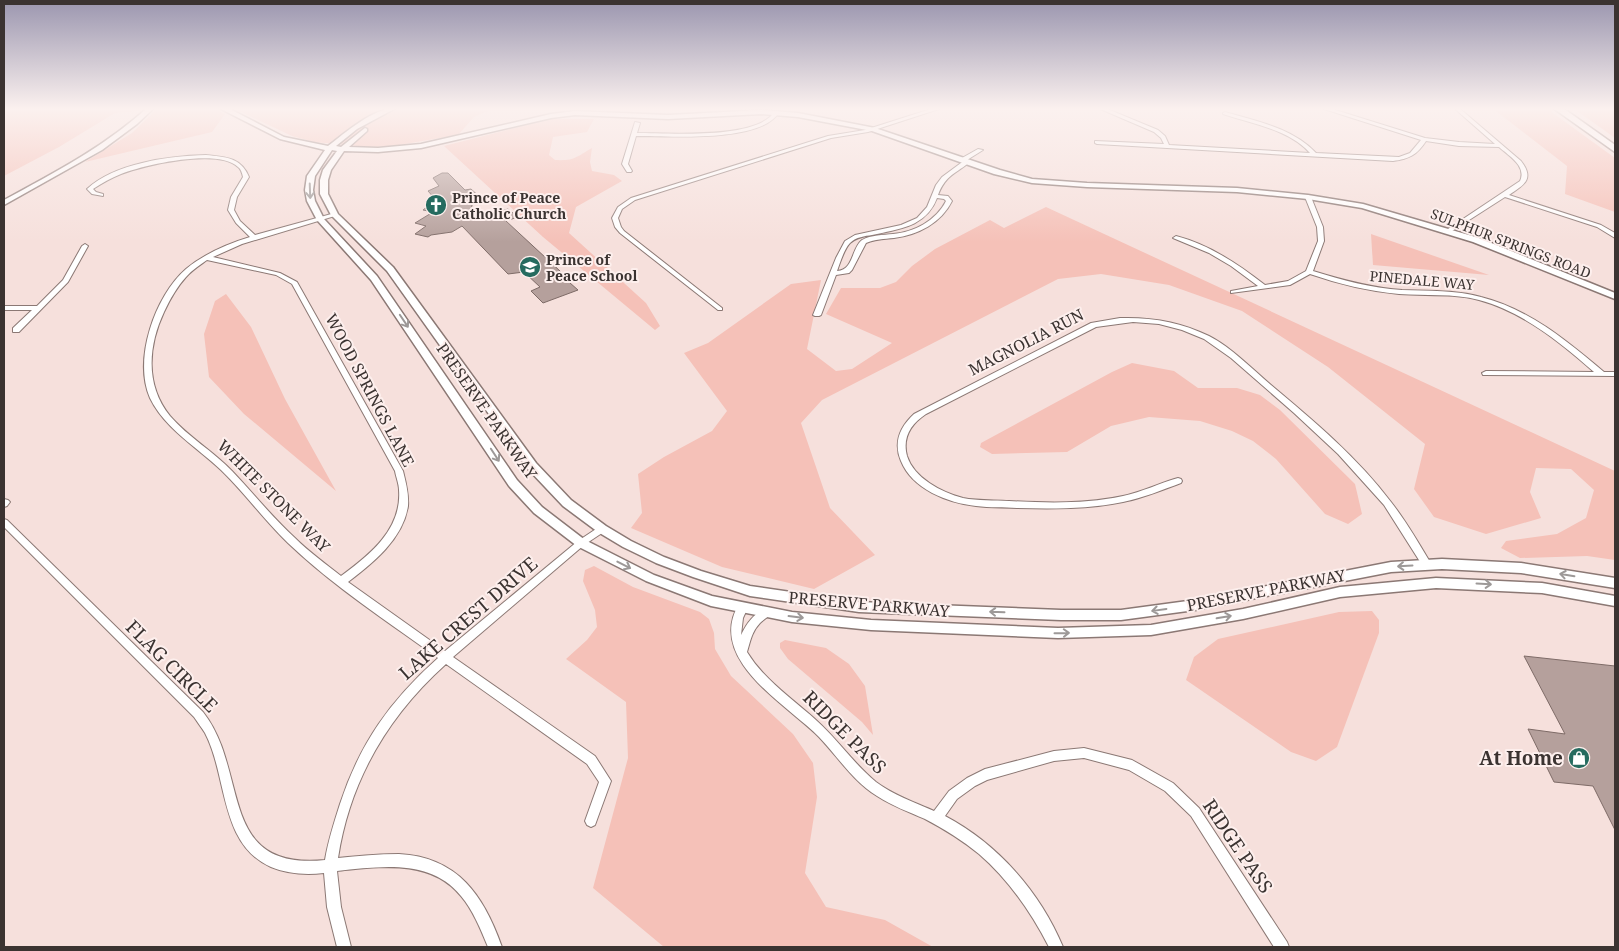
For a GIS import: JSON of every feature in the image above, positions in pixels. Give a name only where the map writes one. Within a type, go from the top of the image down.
[{"type":"street","points":[[4,203],[93,152]]},
{"type":"street","name":"PRESERVE PARKWAY","points":[[327,152],[311,176],[309,190],[311,201],[321,220],[374,278],[513,483],[538,510],[581,543],[650,578],[712,601],[792,617],[871,625],[1058,633],[1151,630],[1243,614],[1340,592],[1436,583],[1542,588],[1615,600]]},
{"type":"street","name":"PRESERVE PARKWAY","points":[[340,152],[327,170],[323,187],[327,202],[335,215],[390,269],[532,466],[567,503],[602,529],[660,560],[698,574],[750,591],[859,607],[1121,615],[1195,605],[1365,570],[1427,565],[1521,568],[1615,584]]},
{"type":"street","points":[[628,152],[625,164],[629,172]]},
{"type":"street","points":[[720,308],[622,232],[614,218],[620,208],[644,196],[780,152]]},
{"type":"street","name":"SULPHUR SPRINGS ROAD","points":[[942,152],[1016,177],[1049,183],[1230,189],[1308,196],[1363,206],[1450,230],[1615,296]]},
{"type":"street","points":[[818,315],[841,252],[852,238],[903,226],[919,219],[930,208],[939,185],[944,178],[977,152]]},
{"type":"street","points":[[1271,152],[1400,159],[1416,152]]},
{"type":"street","points":[[1450,230],[1524,181],[1525,171],[1519,162],[1508,152]]},
{"type":"street","points":[[101,195],[94,193],[90,188],[97,182],[112,175],[151,163],[210,157],[237,163],[243,169],[246,177],[235,194],[230,208],[233,218],[254,238]]},
{"type":"street","points":[[1504,195],[1600,226],[1615,236]]},
{"type":"street","points":[[832,273],[842,274],[848,271],[864,242],[911,231],[937,220],[950,201],[946,197],[934,196]]},
{"type":"street","points":[[1233,292],[1290,283],[1309,272],[1321,242],[1320,227],[1308,196]]},
{"type":"street","name":"WHITE STONE WAY","points":[[335,215],[254,238],[207,258],[189,271],[176,285],[153,327],[147,358],[149,383],[154,396],[161,409],[176,428],[222,466],[292,540],[341,582],[591,760],[605,781],[591,821]]},
{"type":"street","points":[[1176,238],[1197,244],[1226,259],[1264,287]]},
{"type":"street","points":[[16,330],[66,281],[85,246]]},
{"type":"street","name":"WOOD SPRINGS LANE","points":[[207,258],[278,274],[295,283],[399,471],[405,494],[401,517],[395,529],[372,557],[341,582]]},
{"type":"street","name":"PINEDALE WAY","points":[[1309,272],[1343,283],[1372,289],[1462,295],[1498,304],[1557,338],[1602,374]]},
{"type":"street","points":[[4,308],[39,308]]},
{"type":"street","name":"MAGNOLIA RUN","points":[[1178,481],[1125,499],[1084,505],[967,502],[937,491],[912,473],[904,460],[901,439],[910,423],[923,412],[1088,327],[1104,322],[1123,320],[1146,320],[1170,324],[1197,333],[1217,343],[1305,418],[1382,496],[1427,565]]},
{"type":"street","points":[[1486,373],[1615,374]]},
{"type":"street","name":"FLAG CIRCLE","points":[[4,522],[198,714],[212,736],[241,828],[250,845],[266,857],[289,867],[308,868],[391,860],[436,867],[449,875],[466,891],[496,947]]},
{"type":"street","name":"LAKE CREST DRIVE","points":[[344,947],[334,905],[331,866],[345,804],[359,766],[379,731],[398,704],[445,657],[581,543],[602,529]]},
{"type":"street","name":"RIDGE PASS","points":[[743,607],[735,625],[741,653],[757,674],[823,734],[871,785],[901,803],[936,818],[972,840],[1005,870],[1034,905],[1056,947]]},
{"type":"street","points":[[741,653],[747,630],[756,619],[767,612]]},
{"type":"street","name":"RIDGE PASS","points":[[936,818],[962,788],[993,772],[1054,756],[1084,753],[1132,765],[1168,787],[1195,812],[1282,947]]},
{"type":"shaded area","points":[[4,152],[49,152],[4,176]]},
{"type":"shaded area","points":[[101,152],[126,152],[85,162]]},
{"type":"shaded area","points":[[451,152],[550,152],[549,155],[555,160],[567,160],[585,152],[591,152],[590,162],[592,171],[614,175],[622,181],[576,207],[569,233],[646,303],[660,326],[655,330],[543,237]]},
{"type":"shaded area","points":[[1549,152],[1607,152],[1615,158],[1615,212],[1565,194],[1567,166]]},
{"type":"shaded area","points":[[1046,207],[1615,471],[1615,560],[1587,556],[1520,558],[1501,548],[1506,541],[1557,534],[1586,518],[1594,490],[1571,469],[1536,468],[1530,492],[1541,518],[1486,534],[1434,517],[1414,489],[1425,444],[1328,367],[1242,311],[1169,285],[1101,274],[1058,279],[822,400],[801,423],[830,508],[875,555],[814,589],[722,567],[631,528],[642,513],[638,474],[664,457],[712,431],[727,411],[684,353],[708,343],[791,284],[821,280],[807,349],[836,371],[852,369],[892,343],[826,314],[841,288],[880,288],[896,282],[912,266],[935,249],[990,220],[1004,228]]},
{"type":"shaded area","points":[[1371,234],[1489,275],[1373,265]]},
{"type":"shaded area","points":[[226,294],[251,327],[285,399],[336,491],[244,414],[209,377],[204,334],[215,301]]},
{"type":"shaded area","points":[[1132,363],[1174,371],[1198,388],[1237,388],[1260,395],[1280,410],[1355,484],[1362,514],[1348,524],[1325,514],[1276,459],[1253,441],[1232,431],[1200,421],[1149,417],[1111,426],[1067,452],[992,454],[980,447],[981,443]]},
{"type":"shaded area","points":[[594,566],[633,587],[700,612],[709,619],[714,633],[715,649],[731,676],[793,734],[813,763],[817,797],[805,873],[826,907],[885,920],[933,947],[664,947],[593,888],[628,758],[626,702],[566,659],[587,640],[597,627],[595,610],[583,581],[585,570]]},
{"type":"shaded area","points":[[1372,611],[1379,620],[1379,633],[1337,747],[1316,761],[1291,752],[1186,680],[1194,657],[1218,639],[1339,612]]},
{"type":"shaded area","points":[[785,640],[826,648],[849,664],[865,686],[873,735],[862,722],[788,659],[780,648],[780,643]]},
{"type":"building","points":[[442,173],[448,173],[465,190],[471,189],[482,199],[471,206],[483,216],[508,209],[518,217],[506,221],[578,290],[543,303],[531,291],[540,287],[524,272],[508,274],[462,226],[452,232],[428,237],[415,234],[426,226],[415,223],[433,212],[423,210],[436,200],[428,191],[439,186],[433,178]]},
{"type":"building","name":"At Home","points":[[1524,656],[1615,666],[1615,830],[1593,786],[1554,782],[1528,729],[1565,734]]},
{"type":"place","name":"Prince of Peace Catholic Church","points":[[436,205]]},
{"type":"place","name":"Prince of Peace School","points":[[530,267]]},
{"type":"place","name":"At Home","points":[[1579,758]]}]
